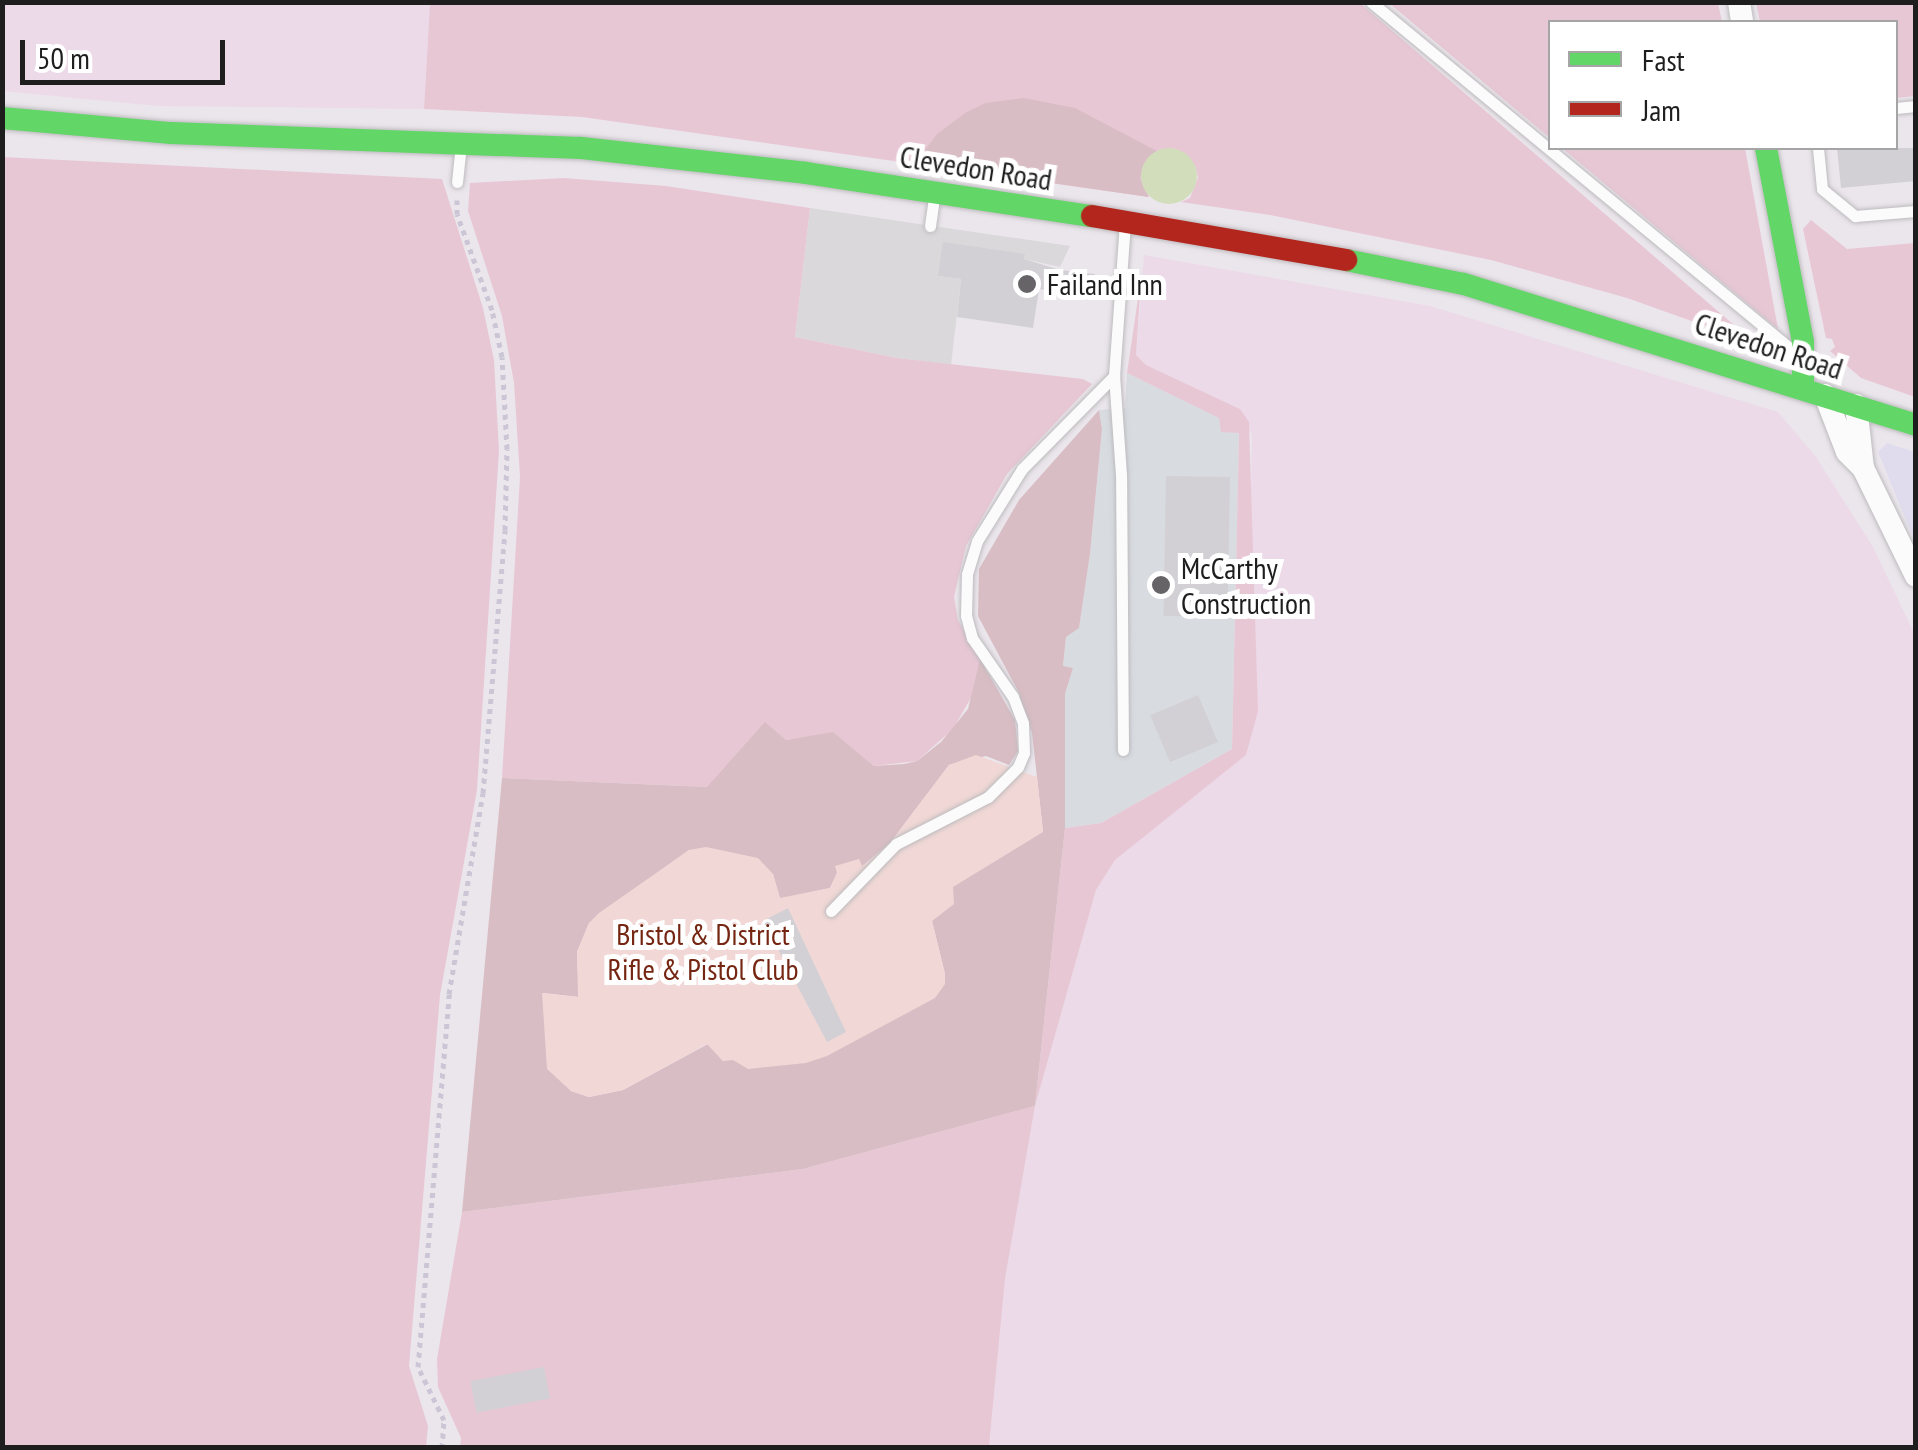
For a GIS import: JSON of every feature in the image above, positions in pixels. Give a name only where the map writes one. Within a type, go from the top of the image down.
[{"type":"main road","name":"Clevedon Road","points":[[2,118],[171,133],[462,141],[600,150],[935,192],[1280,246],[1464,284],[1916,425]]},
{"type":"main road","points":[[1766,150],[1804,360],[1814,392]]},
{"type":"street","points":[[1814,392],[1847,452],[1863,468],[1916,576]]},
{"type":"street","points":[[1856,405],[1863,468]]},
{"type":"lane","points":[[1371,2],[1548,148]]},
{"type":"lane","points":[[457,182],[462,141]]},
{"type":"lane","points":[[1550,150],[1804,360]]},
{"type":"lane","points":[[1818,150],[1822,189],[1855,216],[1916,211]]},
{"type":"lane","points":[[930,226],[935,192]]},
{"type":"lane","points":[[1124,750],[1121,475],[1114,376],[1125,222]]},
{"type":"lane","points":[[831,910],[896,844],[988,797],[1018,767],[1024,754],[1023,723],[1013,697],[972,638],[966,616],[966,574],[977,540],[1022,469],[1114,376]]},
{"type":"path","points":[[442,1448],[444,1420],[418,1368],[449,994],[483,793],[505,530],[506,450],[502,358],[492,310],[457,214],[457,182]]},
{"type":"shaded area","points":[[2,3],[430,3],[424,109],[158,106],[3,91]]},
{"type":"shaded area","points":[[430,3],[1360,3],[1756,344],[1627,298],[1491,260],[1270,215],[1181,202],[1190,198],[1198,177],[1195,166],[1179,151],[1169,149],[1157,151],[1142,189],[1149,197],[582,117],[424,109]]},
{"type":"shaded area","points":[[1389,3],[1718,3],[1722,20],[1548,20],[1548,136]]},
{"type":"shaded area","points":[[1756,3],[1915,3],[1915,96],[1898,98],[1898,20],[1760,20]]},
{"type":"shaded area","points":[[1024,98],[1075,108],[1157,151],[1148,158],[1140,178],[1149,197],[915,163],[937,134],[965,113],[985,103]]},
{"type":"shaded area","points":[[1169,148],[1189,156],[1197,176],[1189,196],[1169,204],[1149,196],[1141,176],[1149,156]]},
{"type":"shaded area","points":[[1564,150],[1745,150],[1778,329]]},
{"type":"shaded area","points":[[3,157],[442,179],[483,308],[494,360],[499,451],[477,790],[440,995],[409,1366],[428,1426],[426,1447],[3,1447]]},
{"type":"shaded area","points":[[564,178],[666,186],[810,208],[795,337],[897,358],[1083,379],[1092,384],[1007,474],[966,546],[954,597],[958,620],[980,659],[976,689],[953,729],[917,761],[874,766],[833,733],[786,740],[708,787],[502,778],[520,477],[514,383],[502,316],[468,211],[470,183]]},
{"type":"shaded area","points":[[810,208],[1070,246],[1060,267],[1024,259],[1025,255],[938,276],[961,279],[951,365],[897,358],[795,337]]},
{"type":"shaded area","points":[[1811,220],[1847,249],[1915,243],[1915,397],[1861,378],[1830,351],[1835,347],[1832,339],[1826,338],[1803,229]]},
{"type":"shaded area","points":[[1144,255],[1430,306],[1778,412],[1816,457],[1873,547],[1915,635],[1915,1447],[989,1448],[1005,1279],[1035,1106],[1096,890],[1115,860],[1246,755],[1252,435],[1240,409],[1146,365],[1136,355]]},
{"type":"shaded area","points":[[1141,278],[1136,355],[1146,365],[1240,409],[1249,422],[1258,711],[1246,755],[1115,860],[1096,890],[1035,1106],[1065,828],[1101,823],[1232,749],[1239,433],[1221,432],[1219,418],[1127,373]]},
{"type":"shaded area","name":"McCarthy Construction","points":[[1127,373],[1220,418],[1239,433],[1232,749],[1101,823],[1065,828],[1065,694],[1073,668],[1063,667],[1066,636],[1079,627],[1090,554],[1102,429],[1099,410],[1125,408]]},
{"type":"shaded area","points":[[1099,410],[1102,429],[1090,554],[1079,628],[1066,637],[1063,666],[1073,668],[1065,694],[1065,828],[1035,1106],[803,1169],[462,1212],[502,778],[707,787],[765,722],[786,740],[833,732],[874,766],[917,761],[941,742],[968,709],[980,659],[1015,720],[1018,751],[1009,765],[986,756],[949,765],[890,843],[861,867],[837,873],[830,888],[780,899],[773,874],[689,850],[589,923],[577,952],[579,997],[543,993],[571,1091],[589,1097],[623,1090],[708,1044],[723,1061],[945,974],[932,921],[952,887],[1043,831],[1032,733],[1018,691],[978,616],[979,569],[1019,500]]},
{"type":"shaded area","points":[[1887,443],[1915,452],[1915,542],[1878,452]]},
{"type":"shaded area","points":[[1035,1106],[1005,1279],[989,1447],[460,1447],[461,1438],[438,1387],[437,1359],[462,1212],[803,1169]]},
{"type":"green space","name":"Bristol & District Rifle & Pistol Club","points":[[976,755],[1037,777],[1043,832],[953,887],[954,904],[932,921],[945,974],[945,984],[935,998],[827,1056],[806,1063],[748,1069],[733,1060],[723,1061],[707,1044],[623,1090],[589,1097],[571,1091],[547,1069],[542,993],[578,997],[577,952],[589,923],[599,913],[689,850],[706,847],[758,858],[773,874],[780,898],[830,888],[837,873],[835,866],[859,859],[862,866],[890,843],[949,765]]},
{"type":"building","points":[[1916,148],[1916,181],[1841,188],[1837,150]]},
{"type":"building","name":"Failand Inn","points":[[943,242],[1025,254],[1024,259],[1060,270],[1095,274],[1092,297],[1039,289],[1033,328],[957,317],[961,279],[938,276]]},
{"type":"building","points":[[1166,476],[1230,477],[1228,617],[1164,616]]},
{"type":"building","points":[[1198,695],[1218,742],[1170,762],[1150,715]]},
{"type":"building","points":[[788,908],[846,1032],[827,1042],[763,921]]},
{"type":"building","points":[[544,1367],[550,1398],[476,1413],[470,1381]]},
{"type":"traffic: fast","points":[[2,118],[171,133],[581,148],[806,173],[1092,216]]},
{"type":"traffic: fast","points":[[1766,150],[1803,342],[1803,388]]},
{"type":"traffic: fast","points":[[1346,260],[1464,284],[1916,425]]},
{"type":"traffic: jam","points":[[1092,216],[1346,260]]},
{"type":"place","name":"Failand Inn","points":[[1027,284]]},
{"type":"place","name":"McCarthy Construction","points":[[1161,585]]}]
